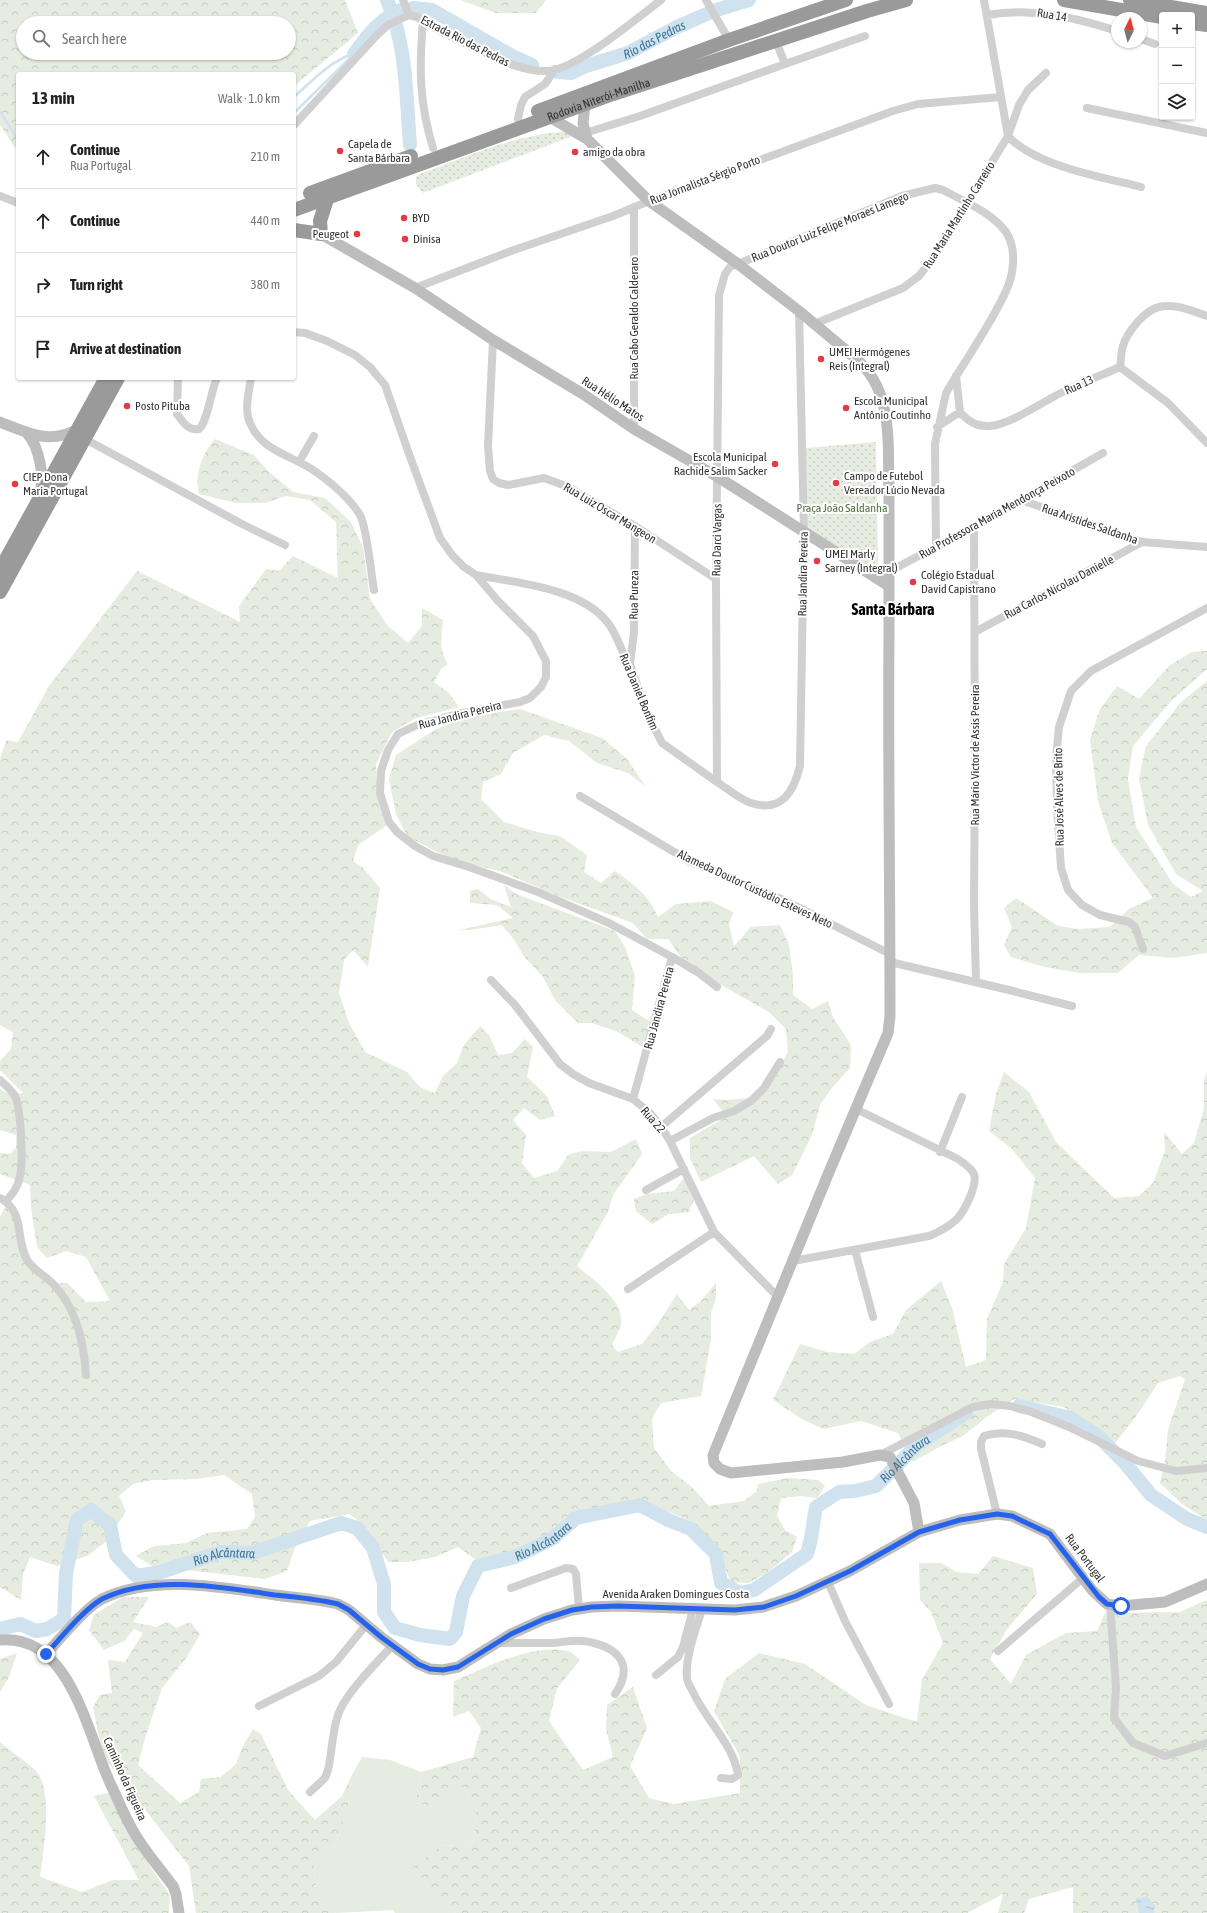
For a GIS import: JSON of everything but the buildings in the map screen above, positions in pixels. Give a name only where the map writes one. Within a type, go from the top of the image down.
[{"type":"highway","name":"Rodovia Niterói-Manilha","points":[[296,199],[433,148],[518,119],[590,90],[846,0]]},
{"type":"highway","name":"Rodovia Niterói-Manilha","points":[[296,209],[328,196],[350,190],[548,116],[906,0]]},
{"type":"highway","points":[[1064,0],[1207,13]]},
{"type":"highway","points":[[1130,0],[1154,8]]},
{"type":"highway","points":[[1195,23],[1207,25]]},
{"type":"highway","points":[[296,230],[321,234],[320,221],[328,196]]},
{"type":"highway","points":[[0,592],[81,434],[105,380]]},
{"type":"highway","points":[[0,570],[38,503],[117,380]]},
{"type":"street","points":[[403,0],[409,15]]},
{"type":"street","name":"Estrada Rio das Pedras","points":[[296,123],[377,35],[388,25],[409,15],[417,17],[462,42],[512,65],[534,70],[555,69],[590,51],[661,0]]},
{"type":"street","points":[[706,0],[729,40]]},
{"type":"street","points":[[984,0],[1008,136],[1030,154],[1050,162],[1140,187]]},
{"type":"street","name":"Rua 14","points":[[987,15],[1015,11],[1032,12],[1060,16],[1111,29]]},
{"type":"street","points":[[423,21],[420,79],[423,114],[433,148]]},
{"type":"street","points":[[586,136],[865,36]]},
{"type":"street","points":[[776,41],[785,64]]},
{"type":"street","points":[[1147,41],[1155,44]]},
{"type":"street","points":[[518,119],[525,97],[545,84],[555,69]]},
{"type":"street","name":"Rua Maria Martinho Carreiro","points":[[814,324],[903,288],[919,276],[934,257],[1008,136],[1019,105],[1028,90],[1046,73]]},
{"type":"street","name":"Rua Jornalista Sérgio Porto","points":[[415,288],[511,250],[634,207],[649,200],[830,133],[918,104],[1001,97]]},
{"type":"street","points":[[584,104],[583,123],[586,136]]},
{"type":"street","points":[[1087,108],[1151,123],[1207,133]]},
{"type":"street","points":[[548,116],[586,136],[649,200],[738,264],[799,311],[863,364],[881,395],[885,410],[888,441],[890,571],[888,788],[890,1016],[888,1033],[718,1442],[713,1455],[714,1463],[720,1469],[731,1473],[843,1462],[891,1462],[973,1407],[990,1404],[1010,1406],[1029,1411],[1069,1427],[1138,1461],[1176,1471],[1207,1468]]},
{"type":"street","name":"Rua Doutor Luiz Felipe Moraes Lamego","points":[[738,264],[902,196],[916,192],[939,189],[993,218],[1006,233],[1012,248],[1014,259],[1006,290],[946,393],[937,427],[935,444],[936,547]]},
{"type":"street","points":[[0,196],[16,202]]},
{"type":"street","name":"Rua Cabo Geraldo Calderaro","points":[[634,207],[634,429]]},
{"type":"street","name":"Rua Hélio Matos","points":[[321,234],[415,288],[493,340],[583,394],[634,429],[718,478],[889,586]]},
{"type":"street","name":"Rua Darci Vargas","points":[[717,782],[716,579],[719,295],[725,274],[730,267],[738,264]]},
{"type":"street","points":[[1207,316],[1189,309],[1176,307],[1160,306],[1147,312],[1135,325],[1123,345],[1120,367],[1168,403],[1207,443]]},
{"type":"street","name":"Rua Jandira Pereira","points":[[717,782],[752,803],[768,805],[781,802],[791,792],[797,780],[800,766],[804,532],[799,311]]},
{"type":"street","name":"Rua Jandira Pereira","points":[[296,332],[305,333],[327,341],[355,355],[370,367],[385,385],[440,538],[452,555],[464,568],[476,575],[498,601],[533,636],[546,660],[546,677],[541,687],[530,698],[520,702],[457,714],[417,725],[398,734],[388,750],[381,770],[380,793],[389,822],[397,832],[415,846],[432,856],[470,867],[538,892],[610,923],[672,957],[633,1099]]},
{"type":"street","name":"Rua Luiz Oscar Mangeon","points":[[493,340],[488,446],[490,471],[493,479],[499,483],[508,485],[544,478],[555,481],[635,526],[716,579]]},
{"type":"street","name":"Rua 13","points":[[960,412],[968,421],[979,425],[989,426],[1000,424],[1060,393],[1120,367]]},
{"type":"street","points":[[937,427],[960,412],[956,376]]},
{"type":"street","points":[[178,380],[177,414],[190,429],[194,430],[199,429],[205,422],[211,392],[216,380]]},
{"type":"street","points":[[251,380],[248,400],[249,422],[256,434],[269,447],[299,462],[329,483],[350,502],[361,516],[374,590]]},
{"type":"street","points":[[0,422],[26,432],[50,438],[81,434],[285,545]]},
{"type":"street","points":[[26,432],[32,438],[40,468],[41,491],[38,503]]},
{"type":"street","points":[[299,462],[314,436]]},
{"type":"street","name":"Rua Professora Maria Mendonça Peixoto","points":[[890,571],[974,527],[1103,453]]},
{"type":"street","name":"Rua Aristides Saldanha","points":[[1021,500],[1142,542],[1207,547]]},
{"type":"street","name":"Rua Pureza","points":[[630,664],[634,632],[635,526]]},
{"type":"street","name":"Rua Mário Victor de Assis Pereira","points":[[974,527],[974,902],[976,982]]},
{"type":"street","name":"Rua Carlos Nicolau Danielle","points":[[975,632],[1142,542]]},
{"type":"street","name":"Rua Daniel Bonfim","points":[[476,575],[560,592],[592,606],[609,624],[626,659],[630,664],[645,709],[662,743],[717,782]]},
{"type":"street","name":"Rua José Alves de Brito","points":[[1143,949],[1135,927],[1129,922],[1100,915],[1082,905],[1068,890],[1061,868],[1057,807],[1056,758],[1059,727],[1071,691],[1091,671],[1207,608]]},
{"type":"street","name":"Alameda Doutor Custódio Esteves Neto","points":[[580,796],[691,862],[786,901],[890,958],[976,982],[1072,1006]]},
{"type":"street","points":[[672,957],[699,973],[717,987]]},
{"type":"street","name":"Rua 22","points":[[491,980],[515,1005],[542,1043],[564,1067],[589,1083],[633,1099],[650,1113],[662,1127],[670,1141],[714,1232],[778,1297]]},
{"type":"street","points":[[662,1127],[767,1036],[771,1029]]},
{"type":"street","points":[[670,1141],[714,1118],[734,1111],[750,1101],[764,1088],[780,1062]]},
{"type":"street","points":[[0,1080],[8,1087],[15,1097],[18,1109],[22,1166],[20,1179],[13,1193],[3,1199],[14,1211],[26,1258],[53,1284],[68,1304],[81,1335],[86,1375]]},
{"type":"street","points":[[940,1152],[962,1098]]},
{"type":"street","points":[[793,1261],[929,1236],[944,1229],[957,1219],[972,1194],[974,1180],[973,1173],[969,1167],[958,1159],[940,1152],[856,1109]]},
{"type":"street","points":[[646,1190],[684,1169]]},
{"type":"street","points":[[628,1289],[714,1232]]},
{"type":"street","points":[[855,1250],[873,1316]]},
{"type":"street","points":[[997,1514],[981,1449],[981,1442],[984,1436],[1000,1433],[1012,1434],[1027,1437],[1042,1444]]},
{"type":"street","points":[[891,1462],[914,1503],[919,1532]]},
{"type":"street","name":"Rua Portugal","points":[[919,1532],[960,1520],[997,1514],[1012,1516],[1050,1534],[1099,1597],[1110,1604]]},
{"type":"street","name":"Avenida Araken Domingues Costa","points":[[46,1654],[87,1612],[101,1600],[121,1592],[161,1585],[197,1584],[326,1601],[338,1604],[349,1610],[366,1625],[418,1664],[430,1669],[443,1670],[458,1667],[511,1634],[544,1619],[579,1609],[618,1606],[735,1610],[764,1607],[796,1596],[828,1582],[919,1532]]},
{"type":"street","points":[[511,1588],[566,1568],[573,1569],[576,1574],[579,1609]]},
{"type":"street","points":[[998,1651],[1083,1578]]},
{"type":"street","points":[[828,1582],[845,1621],[889,1704]]},
{"type":"street","points":[[1207,1584],[1166,1602],[1121,1606],[1110,1604],[1116,1688],[1114,1718],[1133,1743],[1165,1756],[1207,1742]]},
{"type":"street","points":[[656,1675],[678,1657],[684,1647],[698,1609]]},
{"type":"street","points":[[698,1609],[688,1662],[687,1679],[698,1703],[721,1736],[737,1768],[738,1775],[732,1779],[721,1778]]},
{"type":"street","points":[[259,1706],[319,1676],[336,1662],[366,1625]]},
{"type":"street","name":"Caminho da Figueira","points":[[0,1640],[10,1639],[26,1642],[36,1646],[62,1671],[73,1691],[104,1771],[139,1841],[173,1886],[179,1913]]},
{"type":"street","points":[[497,1643],[584,1641],[610,1649],[621,1659],[625,1667],[623,1681],[616,1694]]},
{"type":"street","points":[[310,1792],[324,1778],[328,1770],[338,1715],[342,1707],[365,1675],[393,1645]]},
{"type":"green space","points":[[0,0],[345,0],[358,33],[296,84],[296,72],[16,72],[16,149],[0,125]]},
{"type":"green space","points":[[460,0],[546,0],[536,13],[496,13]]},
{"type":"green space","points":[[568,132],[571,136],[423,193],[416,184],[416,177],[420,174],[490,148],[526,137]]},
{"type":"green space","points":[[215,439],[254,455],[267,470],[293,492],[325,498],[351,522],[363,548],[370,599],[387,625],[408,643],[422,626],[422,608],[443,620],[442,648],[448,664],[441,669],[434,682],[449,693],[459,707],[416,718],[392,732],[376,764],[378,799],[386,826],[358,845],[353,861],[363,868],[380,888],[368,967],[353,950],[344,960],[339,993],[349,1023],[365,1052],[407,1072],[421,1088],[435,1093],[443,1076],[457,1063],[464,1045],[480,1026],[489,1035],[498,1055],[512,1053],[525,1039],[533,1047],[527,1077],[547,1096],[555,1116],[540,1120],[524,1108],[513,1120],[526,1135],[522,1163],[534,1178],[557,1171],[569,1154],[583,1151],[611,1152],[636,1139],[642,1154],[613,1195],[608,1212],[577,1266],[606,1291],[618,1307],[621,1315],[621,1324],[619,1332],[612,1345],[618,1352],[642,1344],[658,1324],[677,1294],[689,1310],[701,1301],[716,1283],[716,1299],[711,1312],[711,1340],[701,1396],[661,1403],[652,1418],[654,1448],[672,1472],[692,1487],[709,1506],[744,1501],[757,1491],[758,1484],[788,1478],[818,1480],[825,1486],[817,1498],[802,1496],[781,1498],[777,1516],[785,1530],[797,1537],[792,1552],[768,1572],[749,1583],[730,1582],[721,1554],[711,1540],[684,1518],[636,1499],[570,1515],[543,1539],[516,1551],[476,1560],[458,1547],[435,1557],[407,1562],[388,1562],[367,1530],[350,1514],[310,1521],[294,1550],[287,1571],[265,1579],[152,1566],[136,1556],[154,1546],[186,1543],[207,1533],[247,1529],[255,1517],[252,1494],[224,1475],[197,1479],[153,1480],[133,1484],[119,1496],[126,1511],[107,1541],[87,1556],[57,1566],[30,1557],[23,1574],[21,1600],[0,1587],[0,1217],[6,1206],[22,1232],[31,1259],[55,1283],[67,1283],[86,1302],[110,1301],[86,1257],[66,1251],[47,1258],[37,1247],[31,1208],[30,1185],[0,1174],[0,1153],[10,1154],[16,1148],[16,1135],[0,1130],[0,1089],[11,1095],[23,1093],[0,1070],[0,1061],[11,1049],[13,1032],[0,1025],[0,760],[6,740],[18,742],[49,686],[137,571],[240,622],[239,606],[266,569],[279,571],[293,556],[338,578],[336,522],[310,500],[286,496],[265,503],[236,503],[199,494],[198,472],[200,465],[206,451]]},
{"type":"green space","name":"Praça João Saldanha","points":[[876,442],[878,573],[808,529],[806,448]]},
{"type":"green space","points":[[1207,651],[1207,669],[1170,702],[1133,746],[1128,779],[1136,827],[1173,884],[1191,897],[1203,891],[1176,874],[1148,825],[1139,778],[1146,746],[1181,702],[1207,681],[1207,953],[1174,958],[1139,955],[1118,973],[1080,973],[1045,967],[1011,957],[1004,945],[1012,927],[1004,908],[1016,898],[1058,926],[1079,929],[1110,927],[1129,909],[1153,898],[1112,843],[1098,801],[1090,740],[1099,711],[1117,686],[1139,699],[1170,665],[1192,652]]},
{"type":"green space","points":[[520,709],[602,738],[627,759],[646,787],[628,773],[597,763],[569,741],[544,735],[513,753],[501,774],[483,782],[481,799],[504,822],[541,833],[560,836],[587,855],[584,872],[601,883],[615,871],[629,881],[645,896],[658,917],[676,904],[711,901],[733,912],[729,924],[734,946],[751,927],[780,925],[789,945],[793,974],[793,995],[812,1009],[828,1001],[833,1017],[851,1045],[850,1068],[831,1089],[820,1105],[812,1135],[792,1175],[778,1184],[754,1156],[701,1182],[690,1158],[690,1138],[719,1121],[724,1113],[713,1099],[726,1100],[761,1097],[778,1072],[788,1051],[786,1029],[769,1012],[716,982],[683,960],[668,939],[647,939],[633,923],[561,897],[500,871],[452,860],[407,836],[396,814],[389,779],[396,755],[436,729],[472,716]]},
{"type":"green space","points":[[504,885],[516,894],[615,931],[625,947],[635,976],[632,1010],[652,1023],[644,1048],[618,1032],[592,1023],[578,1023],[555,1000],[543,977],[523,955],[515,941],[502,925],[470,930],[459,930],[513,918],[497,905],[470,903],[470,891],[478,889],[490,899],[511,907]]},
{"type":"green space","points":[[1004,1072],[1029,1092],[1056,1142],[1114,1198],[1139,1196],[1153,1183],[1165,1151],[1164,1132],[1182,1154],[1194,1143],[1204,1108],[1204,1080],[1207,1072],[1207,1520],[1182,1504],[1160,1483],[1165,1461],[1168,1430],[1185,1379],[1180,1376],[1158,1383],[1137,1415],[1115,1443],[1064,1407],[1014,1399],[988,1416],[963,1436],[939,1447],[913,1462],[898,1433],[861,1421],[823,1429],[800,1418],[773,1400],[800,1344],[827,1352],[854,1354],[870,1342],[893,1334],[906,1310],[941,1281],[952,1308],[966,1367],[986,1360],[987,1319],[1003,1282],[1004,1264],[1026,1228],[1035,1178],[1012,1149],[989,1131],[996,1094]]},
{"type":"green space","points":[[685,1176],[694,1199],[689,1212],[669,1214],[652,1224],[636,1211],[634,1199],[647,1194],[674,1191]]},
{"type":"green space","points":[[993,1556],[1033,1568],[1037,1594],[1007,1629],[990,1659],[1011,1684],[1026,1655],[1066,1633],[1097,1631],[1105,1613],[1180,1612],[1207,1600],[1207,1913],[1073,1913],[1073,1887],[1029,1899],[1024,1913],[998,1913],[1003,1894],[967,1913],[455,1913],[411,1869],[441,1846],[473,1844],[477,1806],[462,1787],[434,1806],[415,1803],[421,1772],[473,1757],[481,1728],[469,1711],[453,1717],[454,1681],[495,1663],[525,1653],[554,1649],[568,1651],[580,1660],[557,1688],[549,1721],[583,1770],[613,1757],[606,1729],[607,1705],[633,1687],[647,1728],[630,1766],[649,1798],[674,1804],[740,1793],[740,1756],[714,1711],[725,1679],[759,1653],[805,1664],[866,1705],[917,1722],[922,1680],[943,1643],[931,1612],[920,1600],[919,1563],[941,1563],[957,1572],[978,1574]]},
{"type":"green space","points":[[123,1597],[149,1597],[133,1622],[156,1627],[168,1622],[176,1628],[190,1622],[200,1634],[187,1657],[162,1688],[145,1738],[138,1765],[180,1803],[199,1792],[201,1779],[221,1777],[236,1764],[243,1746],[253,1729],[261,1734],[288,1790],[315,1820],[342,1796],[351,1777],[348,1807],[336,1843],[314,1866],[315,1881],[318,1893],[325,1903],[336,1913],[196,1913],[189,1866],[103,1756],[93,1707],[100,1695],[112,1693],[108,1660],[125,1662],[143,1633],[134,1629],[124,1641],[104,1650],[89,1630],[94,1615]]},
{"type":"green space","points":[[17,1653],[9,1677],[0,1692],[0,1659]]},
{"type":"green space","points":[[0,1742],[36,1771],[45,1792],[46,1822],[40,1877],[82,1892],[113,1880],[139,1880],[94,1796],[108,1793],[126,1821],[151,1868],[170,1895],[169,1913],[0,1913]]},
{"type":"green space","points":[[362,1757],[390,1760],[421,1772],[415,1803],[434,1806],[462,1787],[477,1806],[473,1844],[441,1846],[411,1869],[455,1913],[395,1913],[393,1910],[336,1913],[323,1904],[315,1887],[314,1866],[336,1843],[348,1807],[351,1777]]},
{"type":"water","points":[[1147,1896],[1155,1906],[1154,1913],[1139,1913],[1136,1899]]},
{"type":"waterway","points":[[387,0],[394,17],[402,53],[410,145]]},
{"type":"waterway","name":"Rio das Pedras","points":[[558,72],[571,73],[586,66],[628,53],[677,27],[716,10],[749,0]]},
{"type":"waterway","name":"Rio das Pedras","points":[[413,8],[432,10],[514,57],[532,65]]},
{"type":"waterway","name":"Rio das Pedras","points":[[354,54],[369,34],[380,23],[401,10]]},
{"type":"waterway","points":[[296,95],[328,67],[352,54]]},
{"type":"waterway","points":[[296,111],[354,54]]},
{"type":"waterway","points":[[0,111],[16,137]]},
{"type":"waterway","name":"Rio Alcântara","points":[[1019,1406],[1071,1418],[1099,1437],[1125,1463],[1151,1495],[1187,1519],[1207,1527]]},
{"type":"waterway","name":"Rio Alcântara","points":[[0,1629],[20,1624],[36,1631],[47,1629],[64,1619],[66,1573],[77,1520],[91,1510],[110,1525],[116,1555],[136,1576],[161,1572],[221,1552],[252,1553],[341,1523],[357,1528],[373,1548],[384,1584],[384,1612],[395,1628],[420,1635],[450,1639],[456,1632],[463,1596],[478,1566],[515,1557],[552,1539],[576,1518],[640,1505],[668,1520],[691,1529],[716,1554],[721,1583],[740,1593],[754,1590],[807,1554],[816,1507],[839,1492],[855,1491],[876,1486],[917,1445],[966,1413]]},
{"type":"place","name":"Capela de Santa Bárbara","points":[[340,151]]},
{"type":"place","name":"amigo da obra","points":[[575,152]]},
{"type":"place","name":"BYD","points":[[404,218]]},
{"type":"place","name":"Peugeot","points":[[357,234]]},
{"type":"place","name":"Dinisa","points":[[405,239]]},
{"type":"place","name":"UMEI Hermógenes Reis (Integral)","points":[[821,359]]},
{"type":"place","name":"Posto Pituba","points":[[127,406]]},
{"type":"place","name":"Escola Municipal Antônio Coutinho","points":[[846,408]]},
{"type":"place","name":"Escola Municipal Rachide Salim Sacker","points":[[775,464]]},
{"type":"place","name":"Campo de Futebol Vereador Lúcio Nevada","points":[[836,483]]},
{"type":"place","name":"CIEP Dona Maria Portugal","points":[[15,484]]},
{"type":"place","name":"UMEI Marly Sarney (Integral)","points":[[817,561]]},
{"type":"place","name":"Colégio Estadual David Capistrano","points":[[913,582]]},
{"type":"district","name":"Santa Bárbara","points":[[893,609]]},
{"type":"route","points":[[46,1654],[71,1627],[101,1600],[121,1592],[161,1585],[197,1584],[326,1601],[338,1604],[349,1610],[381,1637],[418,1664],[430,1669],[443,1670],[458,1667],[511,1634],[544,1619],[572,1610],[592,1607],[618,1606],[735,1610],[764,1607],[796,1596],[828,1582],[919,1532],[960,1520],[997,1514],[1012,1516],[1050,1534],[1092,1590],[1107,1604],[1121,1606]]}]
